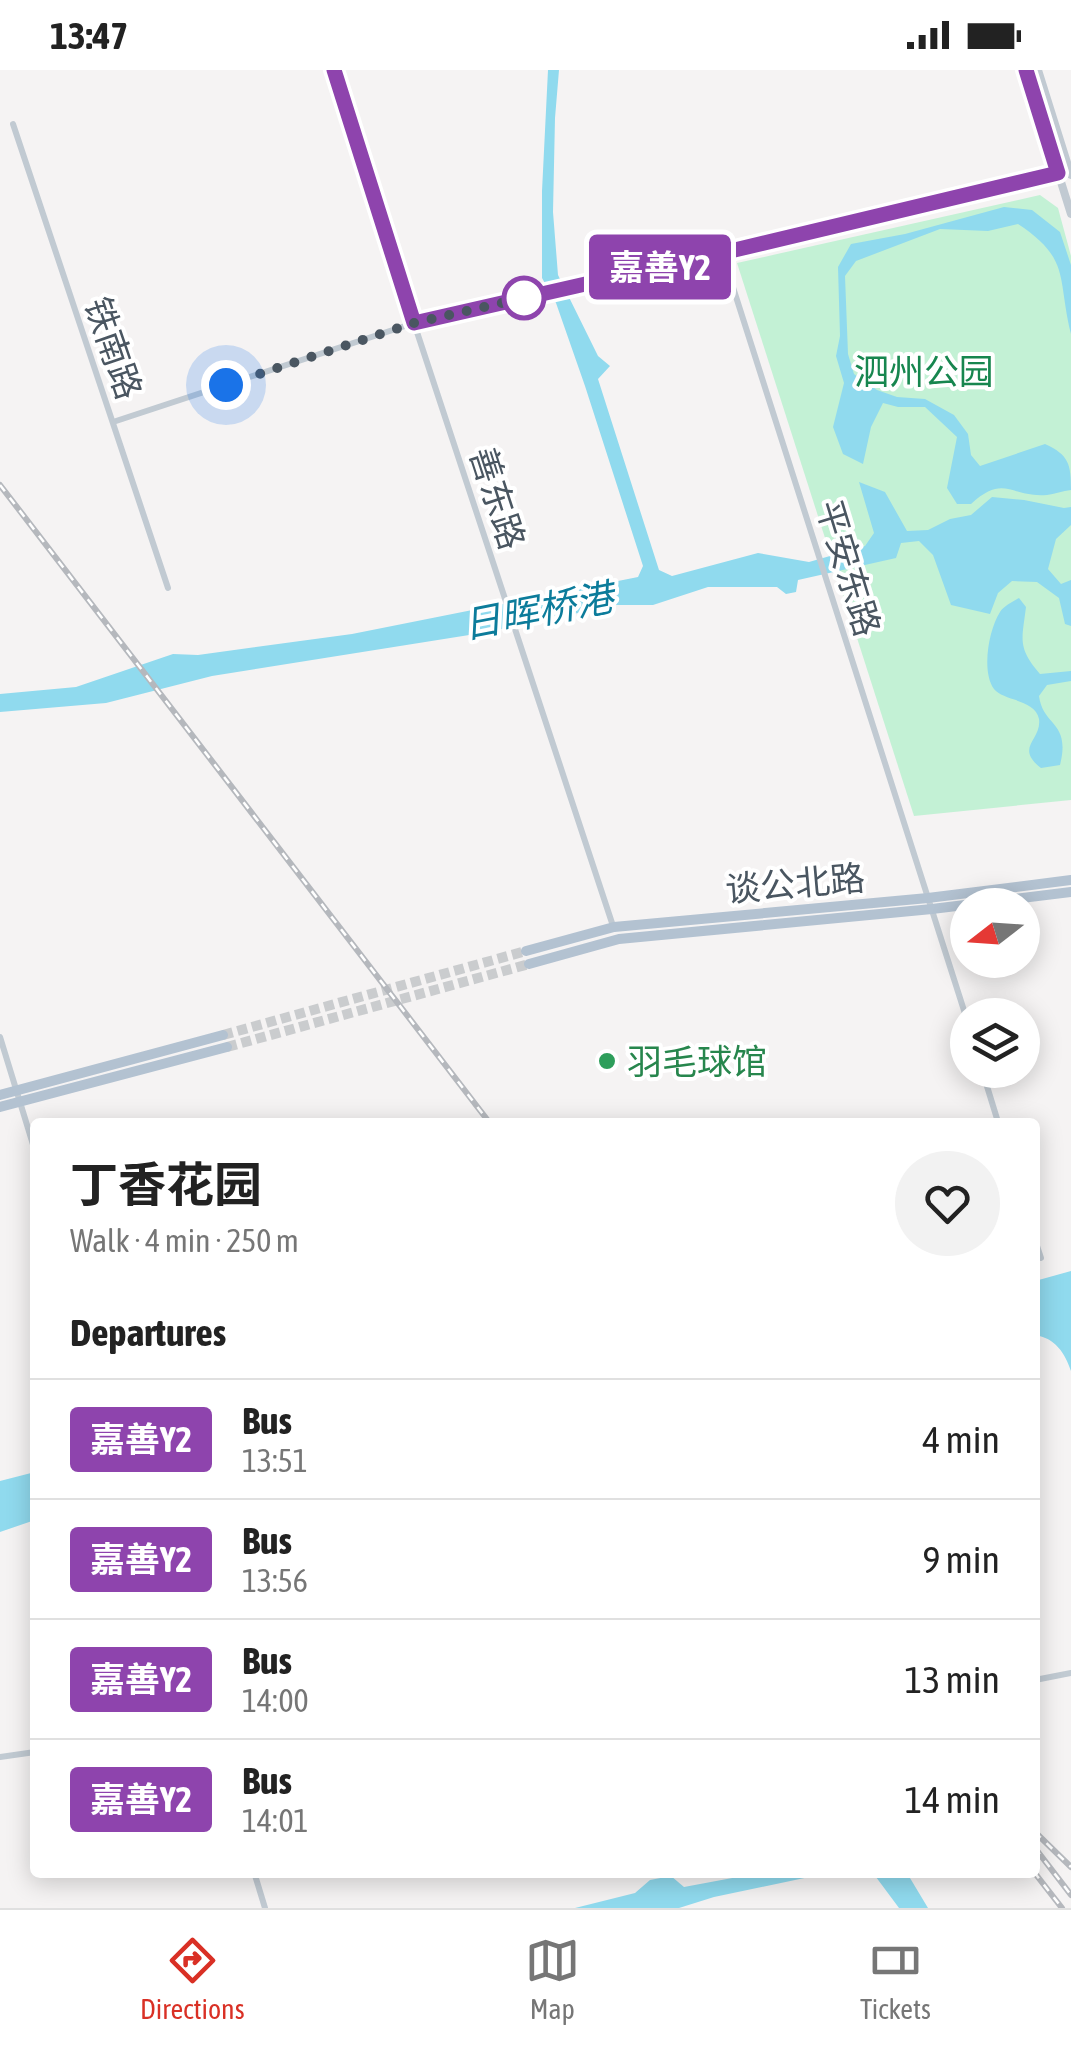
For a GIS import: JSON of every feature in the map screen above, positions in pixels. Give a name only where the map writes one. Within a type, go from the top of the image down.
[{"type":"main road","name":"谈公北路","points":[[529,964],[619,940],[930,904],[1071,880]]},
{"type":"main road","name":"谈公北路","points":[[526,951],[614,927],[1071,892]]},
{"type":"main road","points":[[0,1106],[18,1096],[225,1041]]},
{"type":"main road","points":[[0,1094],[18,1096]]},
{"type":"street","name":"善东路","points":[[334,70],[619,940]]},
{"type":"street","points":[[1026,70],[1071,214]]},
{"type":"street","points":[[112,422],[414,323],[1070,172],[1038,70]]},
{"type":"street","name":"铁南路","points":[[12,124],[168,588]]},
{"type":"street","name":"平安东路","points":[[722,253],[960,998]]},
{"type":"street","points":[[0,1037],[30,1135]]},
{"type":"street","points":[[988,1088],[997,1118]]},
{"type":"street","points":[[1040,1679],[1071,1673]]},
{"type":"street","points":[[0,1757],[30,1753]]},
{"type":"street","points":[[256,1878],[265,1908]]},
{"type":"green space","name":"泗州公园","points":[[1040,195],[1058,208],[1071,256],[1071,800],[914,816],[737,263]]},
{"type":"water","name":"日晖桥港","points":[[548,70],[559,70],[553,212],[558,275],[598,356],[610,366],[598,379],[659,570],[672,576],[758,553],[809,562],[865,546],[874,533],[859,482],[885,492],[907,531],[928,530],[950,519],[971,515],[992,497],[1024,500],[1071,507],[1071,525],[1056,539],[1048,569],[1061,584],[1071,580],[1071,626],[1065,624],[1059,598],[1037,582],[1012,581],[998,593],[990,614],[951,605],[933,555],[919,541],[901,543],[896,558],[798,580],[796,592],[786,594],[777,587],[708,587],[653,605],[616,605],[488,632],[212,676],[106,703],[0,712],[0,694],[76,687],[173,654],[198,655],[352,634],[638,577],[643,566],[556,303],[542,278]]},
{"type":"water","points":[[1004,207],[1032,210],[1060,232],[1071,265],[1071,334],[1054,259],[1035,236],[1018,224],[988,231],[940,229],[856,261],[845,276],[848,354],[854,374],[877,390],[897,397],[925,399],[954,415],[968,434],[971,455],[980,466],[1045,444],[1059,452],[1069,467],[1071,490],[1035,495],[1000,488],[971,504],[957,504],[947,488],[957,437],[925,407],[883,403],[871,427],[863,464],[843,454],[833,427],[844,383],[836,356],[840,336],[838,267],[851,244]]},
{"type":"water","points":[[1019,598],[1026,607],[1023,643],[1033,665],[1040,674],[1071,671],[1071,681],[1047,685],[1039,696],[1062,740],[1060,765],[1041,768],[1033,761],[1029,749],[1039,726],[1036,712],[998,693],[990,681],[988,650],[996,619]]},
{"type":"water","points":[[1071,1271],[1071,1371],[1058,1347],[1040,1337],[1040,1280]]},
{"type":"water","points":[[30,1473],[30,1522],[0,1532],[0,1481]]},
{"type":"water","points":[[673,1878],[684,1887],[732,1878],[804,1878],[679,1908],[575,1908],[635,1893],[650,1880]]},
{"type":"water","points":[[877,1878],[910,1878],[928,1908],[899,1908]]},
{"type":"tunnel","points":[[223,1035],[526,951]]},
{"type":"tunnel","points":[[227,1047],[529,964]]},
{"type":"railway","points":[[0,485],[486,1118]]},
{"type":"railway","points":[[1040,1837],[1071,1867]]},
{"type":"railway","points":[[1040,1855],[1071,1895]]},
{"type":"railway","points":[[1039,1878],[1062,1908]]},
{"type":"bus line","name":"嘉善Y2","points":[[334,70],[414,323],[1058,173],[1026,70]]},
{"type":"place","name":"羽毛球馆","points":[[607,1061]]},
{"type":"route","points":[[226,385],[414,323],[524,298]]}]
